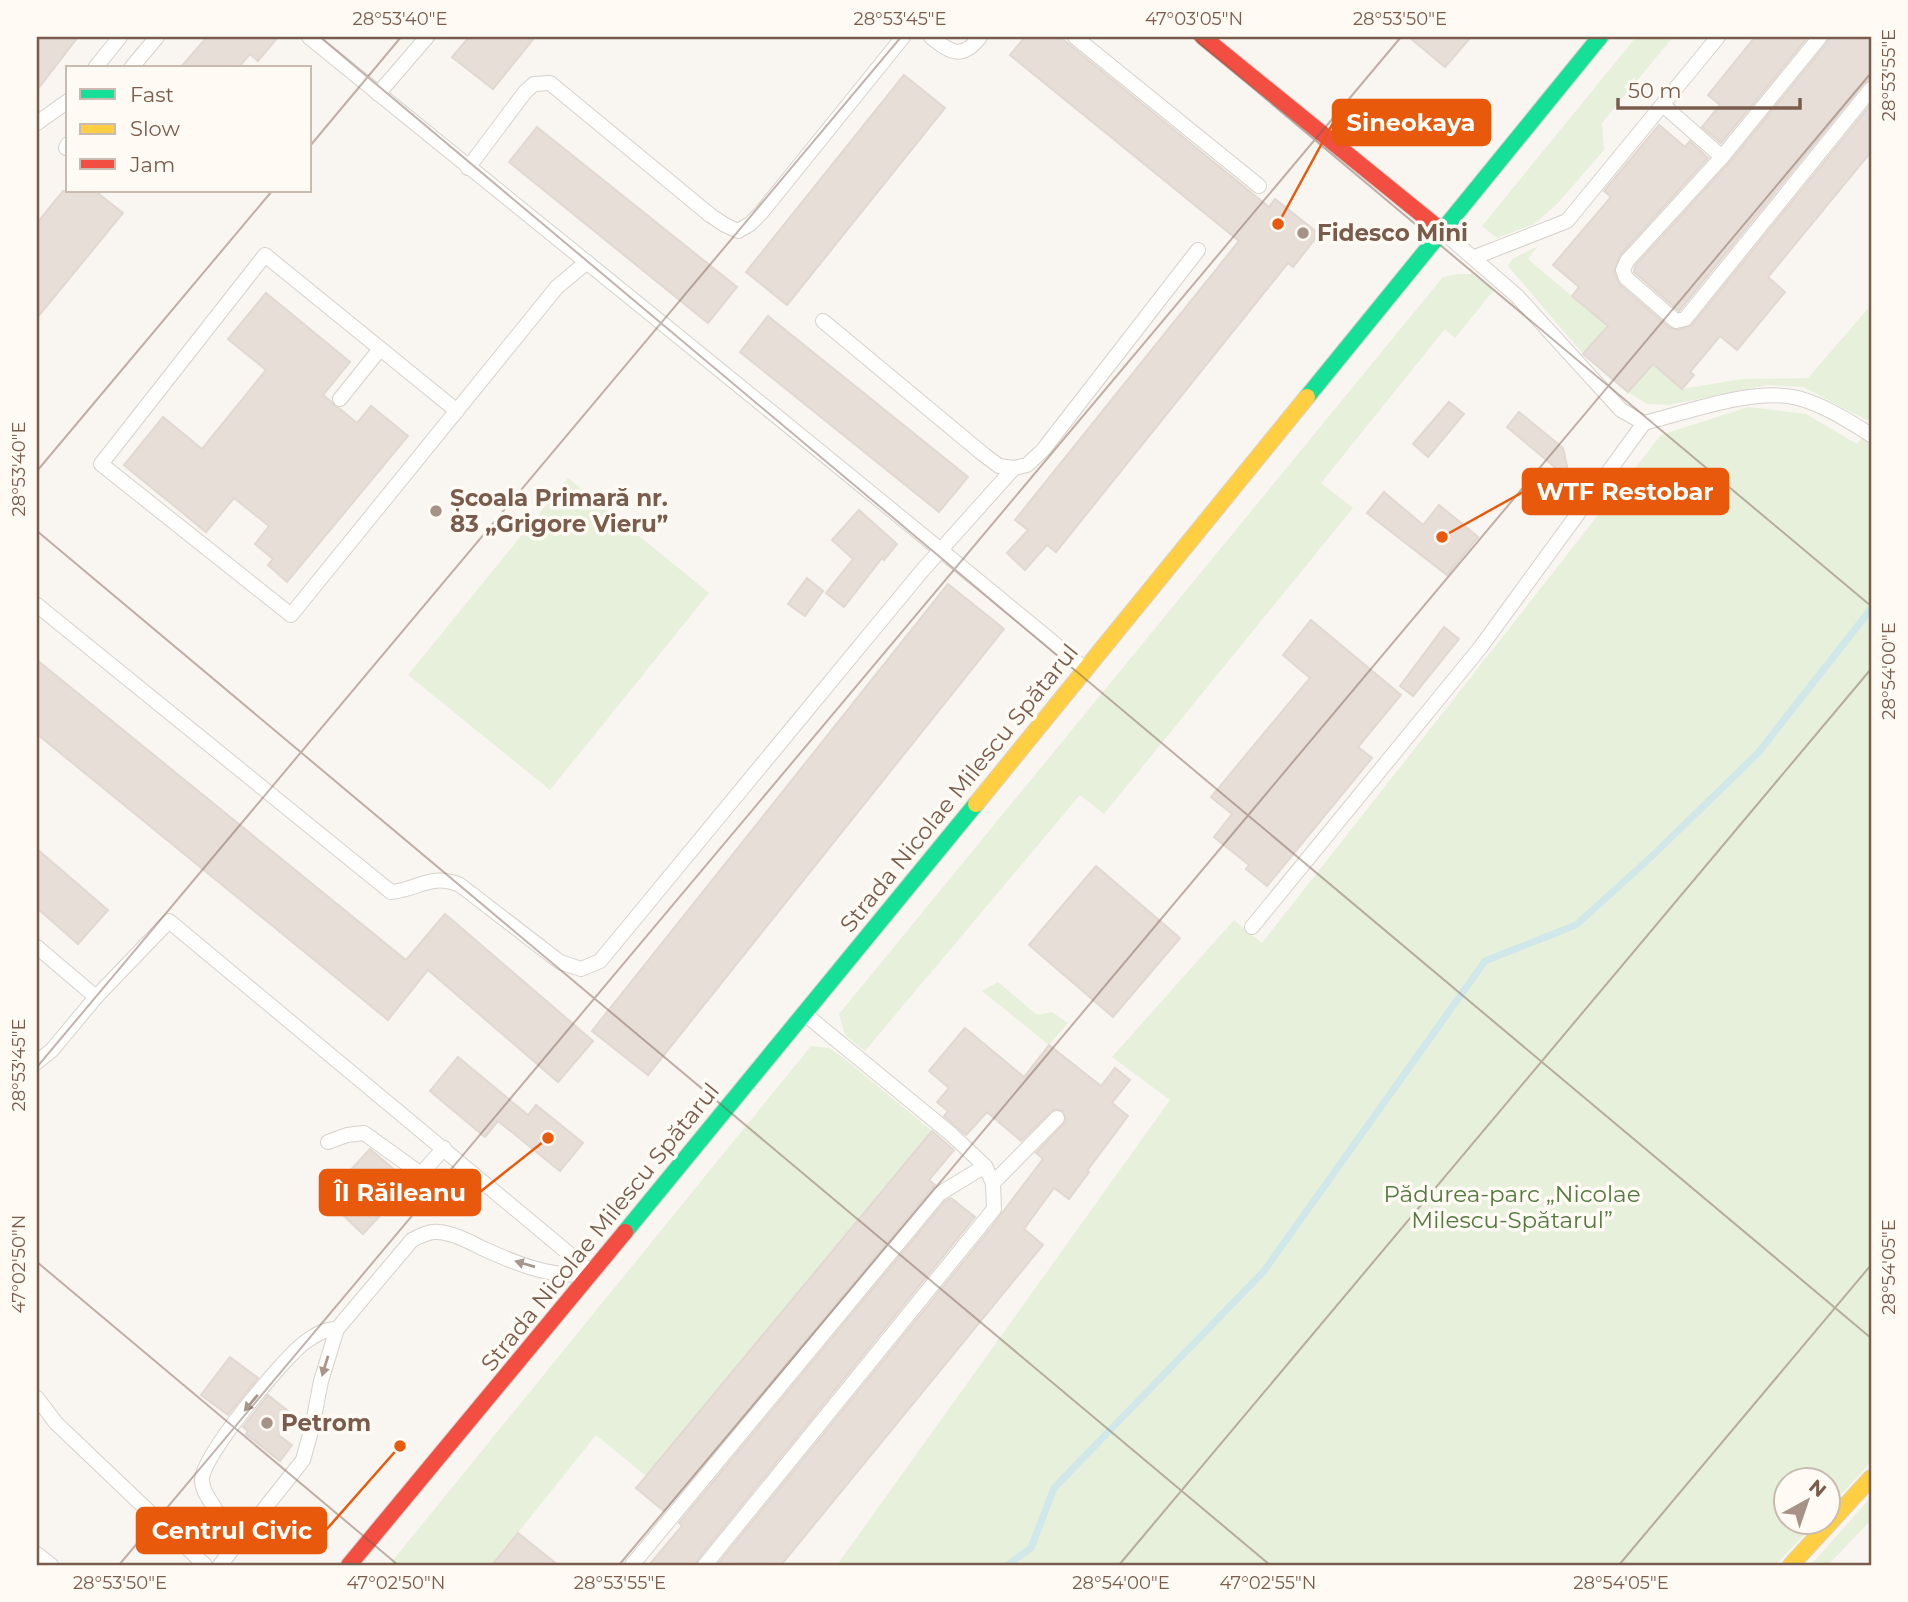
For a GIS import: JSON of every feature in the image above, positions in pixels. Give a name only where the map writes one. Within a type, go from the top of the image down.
[{"type":"main road","points":[[1203,37],[1442,231]]},
{"type":"main road","name":"Strada Nicolae Milescu Spătarul","points":[[349,1565],[805,1014],[1600,37]]},
{"type":"main road","points":[[1794,1564],[1871,1478]]},
{"type":"lane","points":[[97,66],[120,37]]},
{"type":"lane","points":[[133,66],[157,37]]},
{"type":"lane","points":[[378,94],[428,37]]},
{"type":"lane","points":[[468,168],[525,92],[534,84],[550,83],[710,215],[738,231],[761,213],[903,37]]},
{"type":"lane","points":[[930,37],[949,51],[962,52],[971,49],[980,37]]},
{"type":"lane","points":[[1075,37],[1259,186]]},
{"type":"lane","points":[[1475,257],[1566,220],[1718,37]]},
{"type":"lane","points":[[1820,37],[1722,158],[1627,261],[1623,270],[1626,278],[1676,321],[1685,319],[1871,89]]},
{"type":"lane","points":[[314,38],[468,168],[587,261],[1085,669]]},
{"type":"lane","points":[[37,123],[66,102]]},
{"type":"lane","points":[[1663,105],[1722,158]]},
{"type":"lane","points":[[1442,231],[1517,296],[1621,410],[1643,423]]},
{"type":"lane","points":[[823,321],[983,454],[999,466],[1014,468],[1027,465],[1043,450],[1198,250]]},
{"type":"lane","points":[[457,411],[265,255],[101,464],[291,615],[558,288],[587,261]]},
{"type":"lane","points":[[340,399],[380,349]]},
{"type":"lane","points":[[1252,927],[1480,648],[1643,423],[1760,395],[1799,398],[1843,417],[1871,435]]},
{"type":"lane","points":[[37,605],[391,892],[431,880],[446,879],[460,885],[560,962],[581,969],[600,961],[941,549],[1014,468]]},
{"type":"lane","points":[[37,1062],[52,1050],[96,997],[169,921],[444,1147],[592,1273]]},
{"type":"lane","points":[[37,947],[96,997]]},
{"type":"lane","points":[[705,1565],[994,1209],[993,1183],[985,1166],[951,1134],[805,1014]]},
{"type":"lane","points":[[993,1183],[1057,1118]]},
{"type":"lane","points":[[328,1142],[363,1133],[421,1174],[444,1147]]},
{"type":"lane","points":[[632,1565],[939,1194],[985,1166]]},
{"type":"lane","points":[[224,1560],[303,1460],[321,1381],[337,1329],[412,1240],[437,1232],[563,1276],[592,1273]]},
{"type":"lane","points":[[224,1560],[222,1524],[204,1491],[203,1469],[234,1423],[302,1344],[326,1329],[337,1329]]},
{"type":"lane","points":[[37,1398],[56,1423],[205,1565]]},
{"type":"lane","points":[[37,1554],[51,1565]]},
{"type":"green space","points":[[1636,37],[1673,37],[1602,123],[1604,150],[1557,204],[1534,224],[1497,238],[1482,226]]},
{"type":"green space","points":[[1538,246],[1528,259],[1682,389],[1741,379],[1808,378],[1871,305],[1871,422],[1803,387],[1768,385],[1669,405],[1647,404],[1628,392],[1583,354],[1508,266],[1512,259]]},
{"type":"green space","points":[[1472,274],[1494,290],[1455,338],[1445,329],[1321,483],[1353,508],[1104,814],[1080,795],[865,1051],[845,1035],[839,1014],[1443,277]]},
{"type":"green space","name":"Pădurea-parc „Nicolae Milescu-Spătarul”","points":[[1748,407],[1806,414],[1857,444],[1871,427],[1871,1462],[1842,1494],[1842,1466],[1772,1466],[1772,1536],[1803,1536],[1776,1565],[837,1565],[1170,1100],[1112,1057],[1234,920],[1262,943],[1661,435]]},
{"type":"green space","points":[[568,478],[709,593],[550,790],[408,675]]},
{"type":"green space","points":[[998,982],[1037,1015],[1052,1012],[1068,1023],[1049,1045],[982,991]]},
{"type":"green space","points":[[811,1046],[829,1048],[841,1056],[932,1131],[646,1476],[596,1435],[492,1565],[389,1565]]},
{"type":"green space","points":[[1871,1497],[1871,1520],[1828,1565],[1811,1565],[1837,1536],[1842,1536],[1842,1530]]},
{"type":"building","points":[[37,37],[78,37],[37,90]]},
{"type":"building","points":[[207,37],[278,37],[258,61],[250,54],[240,66],[182,66]]},
{"type":"building","points":[[469,37],[535,37],[493,89],[452,57]]},
{"type":"building","points":[[1025,37],[1060,37],[1269,207],[1275,199],[1319,234],[1293,267],[1288,263],[1056,552],[1047,545],[1025,570],[1007,553],[1028,530],[1015,520],[1239,241],[1010,55]]},
{"type":"building","points":[[1409,37],[1471,37],[1445,67]]},
{"type":"building","points":[[1755,37],[1808,37],[1721,143],[1702,127],[1720,105],[1708,95]]},
{"type":"building","points":[[1829,37],[1871,37],[1871,80],[1864,83],[1679,311],[1634,272],[1635,266],[1729,163],[1827,43]]},
{"type":"building","points":[[904,75],[945,108],[787,305],[746,272]]},
{"type":"building","points":[[1871,104],[1871,152],[1768,277],[1785,292],[1737,350],[1720,336],[1690,372],[1694,375],[1682,389],[1653,364],[1628,392],[1583,354],[1608,326],[1572,296],[1579,287],[1553,265],[1611,197],[1604,191],[1659,125],[1685,147],[1690,141],[1708,158],[1620,255],[1614,272],[1620,285],[1670,328],[1678,330],[1692,325]]},
{"type":"building","points":[[537,127],[737,287],[708,323],[509,162]]},
{"type":"building","points":[[63,191],[96,192],[123,213],[37,318],[37,223]]},
{"type":"building","points":[[266,293],[350,362],[323,395],[357,423],[371,406],[408,436],[287,582],[268,565],[273,559],[255,544],[269,526],[234,498],[206,532],[124,465],[163,417],[202,449],[266,370],[228,339]]},
{"type":"building","points":[[768,316],[968,477],[939,512],[740,352]]},
{"type":"building","points":[[1449,402],[1464,414],[1428,457],[1413,444]]},
{"type":"building","points":[[1519,412],[1563,448],[1570,480],[1507,427]]},
{"type":"building","points":[[1384,492],[1423,525],[1439,505],[1478,537],[1447,575],[1367,513]]},
{"type":"building","points":[[859,510],[897,544],[884,560],[882,558],[844,607],[826,593],[853,559],[832,540]]},
{"type":"building","points":[[807,578],[823,591],[805,616],[788,604]]},
{"type":"building","points":[[948,584],[1004,629],[648,1075],[592,1031]]},
{"type":"building","points":[[1311,620],[1401,695],[1358,747],[1372,758],[1267,886],[1246,869],[1249,865],[1214,837],[1232,814],[1211,797],[1310,678],[1283,655]]},
{"type":"building","points":[[1444,627],[1459,639],[1413,696],[1400,686]]},
{"type":"building","points":[[37,660],[406,960],[445,914],[593,1041],[558,1082],[428,970],[388,1020],[37,734]]},
{"type":"building","points":[[37,849],[108,910],[78,944],[37,908]]},
{"type":"building","points":[[1096,866],[1180,938],[1113,1017],[1029,945]]},
{"type":"building","points":[[965,1028],[1024,1077],[1049,1045],[1101,1086],[1115,1068],[1130,1080],[1112,1103],[1128,1116],[1069,1199],[1054,1188],[1024,1229],[1043,1245],[781,1565],[717,1565],[990,1229],[1043,1159],[1036,1153],[1066,1121],[1063,1111],[1054,1109],[1021,1141],[987,1112],[966,1135],[944,1116],[948,1111],[937,1102],[949,1088],[929,1071]]},
{"type":"building","points":[[458,1057],[528,1115],[536,1105],[583,1143],[560,1171],[498,1121],[485,1137],[430,1091]]},
{"type":"building","points":[[932,1131],[954,1150],[929,1180],[935,1185],[664,1511],[636,1488]]},
{"type":"building","points":[[370,1149],[410,1183],[363,1234],[325,1198]]},
{"type":"building","points":[[951,1198],[975,1217],[698,1559],[696,1565],[649,1565],[682,1526],[679,1523],[945,1201]]},
{"type":"building","points":[[230,1357],[258,1378],[228,1415],[201,1395]]},
{"type":"building","points":[[268,1395],[293,1415],[278,1435],[292,1445],[280,1461],[246,1434],[248,1431],[243,1427]]},
{"type":"building","points":[[518,1533],[558,1565],[492,1565]]},
{"type":"waterway","points":[[1008,1565],[1031,1548],[1054,1488],[1264,1271],[1485,961],[1576,925],[1649,859],[1758,753],[1871,609]]},
{"type":"traffic: fast","points":[[1307,397],[1600,37]]},
{"type":"traffic: fast","points":[[625,1232],[976,804]]},
{"type":"traffic: slow","points":[[976,804],[1307,397]]},
{"type":"traffic: slow","points":[[1791,1565],[1871,1478]]},
{"type":"traffic: jam","points":[[1203,37],[1442,231]]},
{"type":"traffic: jam","points":[[349,1565],[625,1232]]},
{"type":"place","name":"Sineokaya","points":[[1278,224]]},
{"type":"place","name":"Fidesco Mini","points":[[1303,233]]},
{"type":"place","name":"Școala Primară nr. 83 „Grigore Vieru”","points":[[436,511]]},
{"type":"place","name":"WTF Restobar","points":[[1442,537]]},
{"type":"place","name":"ÎI Răileanu","points":[[548,1138]]},
{"type":"place","name":"Petrom","points":[[267,1423]]},
{"type":"place","name":"Centrul Civic","points":[[400,1446]]}]
